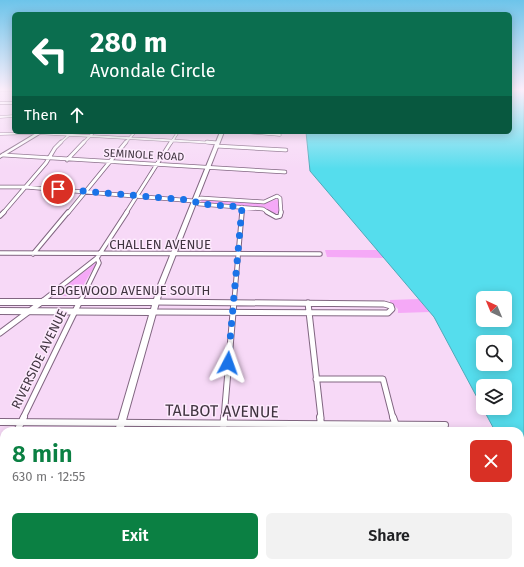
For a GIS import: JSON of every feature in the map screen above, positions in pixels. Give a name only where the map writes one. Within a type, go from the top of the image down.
[{"type":"main road","points":[[1,156],[38,134]]},
{"type":"main road","points":[[121,427],[155,302],[221,134]]},
{"type":"main road","name":"EDGEWOOD AVENUE SOUTH","points":[[0,302],[155,302]]},
{"type":"main road","name":"EDGEWOOD AVENUE SOUTH","points":[[0,311],[153,312]]},
{"type":"street","points":[[0,134],[12,134]]},
{"type":"street","points":[[50,134],[173,140],[286,150]]},
{"type":"street","points":[[33,254],[133,134]]},
{"type":"street","name":"RIVERSIDE AVENUE","points":[[19,427],[98,262],[98,256],[177,134]]},
{"type":"street","points":[[268,134],[280,135]]},
{"type":"street","points":[[0,216],[49,158],[55,148],[69,136]]},
{"type":"street","points":[[67,160],[90,136]]},
{"type":"street","name":"SEMINOLE ROAD","points":[[1,156],[285,172]]},
{"type":"street","points":[[0,187],[25,187],[194,201],[199,204],[263,209],[276,217],[280,216],[281,212],[280,198],[277,196],[264,202],[201,198],[194,201]]},
{"type":"street","points":[[223,424],[232,303],[242,207]]},
{"type":"street","name":"CHALLEN AVENUE","points":[[0,253],[98,256],[173,254],[320,254]]},
{"type":"street","points":[[0,333],[80,273],[98,256]]},
{"type":"street","name":"EDGEWOOD AVENUE SOUTH","points":[[153,312],[388,313],[391,312],[392,309],[391,306],[384,304],[155,302]]},
{"type":"street","points":[[308,303],[321,427]]},
{"type":"street","points":[[316,379],[383,379],[397,427]]},
{"type":"street","name":"TALBOT AVENUE","points":[[0,422],[223,424],[296,427]]},
{"type":"street","name":"TALBOT AVENUE","points":[[413,427],[445,425]]},
{"type":"shaded area","points":[[202,199],[265,203],[278,199],[279,213],[273,214],[265,208],[200,204]]},
{"type":"shaded area","points":[[325,250],[377,250],[385,258],[327,257]]},
{"type":"shaded area","points":[[97,262],[77,296],[52,296]]},
{"type":"shaded area","points":[[419,299],[430,312],[398,313],[398,309],[390,302],[390,300]]},
{"type":"water","points":[[512,116],[524,116],[524,427],[493,427],[486,415],[512,415],[512,379],[476,379],[476,395],[434,317],[310,171],[306,134],[512,134]]},
{"type":"route","points":[[58,189],[188,200],[199,204],[242,207],[228,363]]}]
